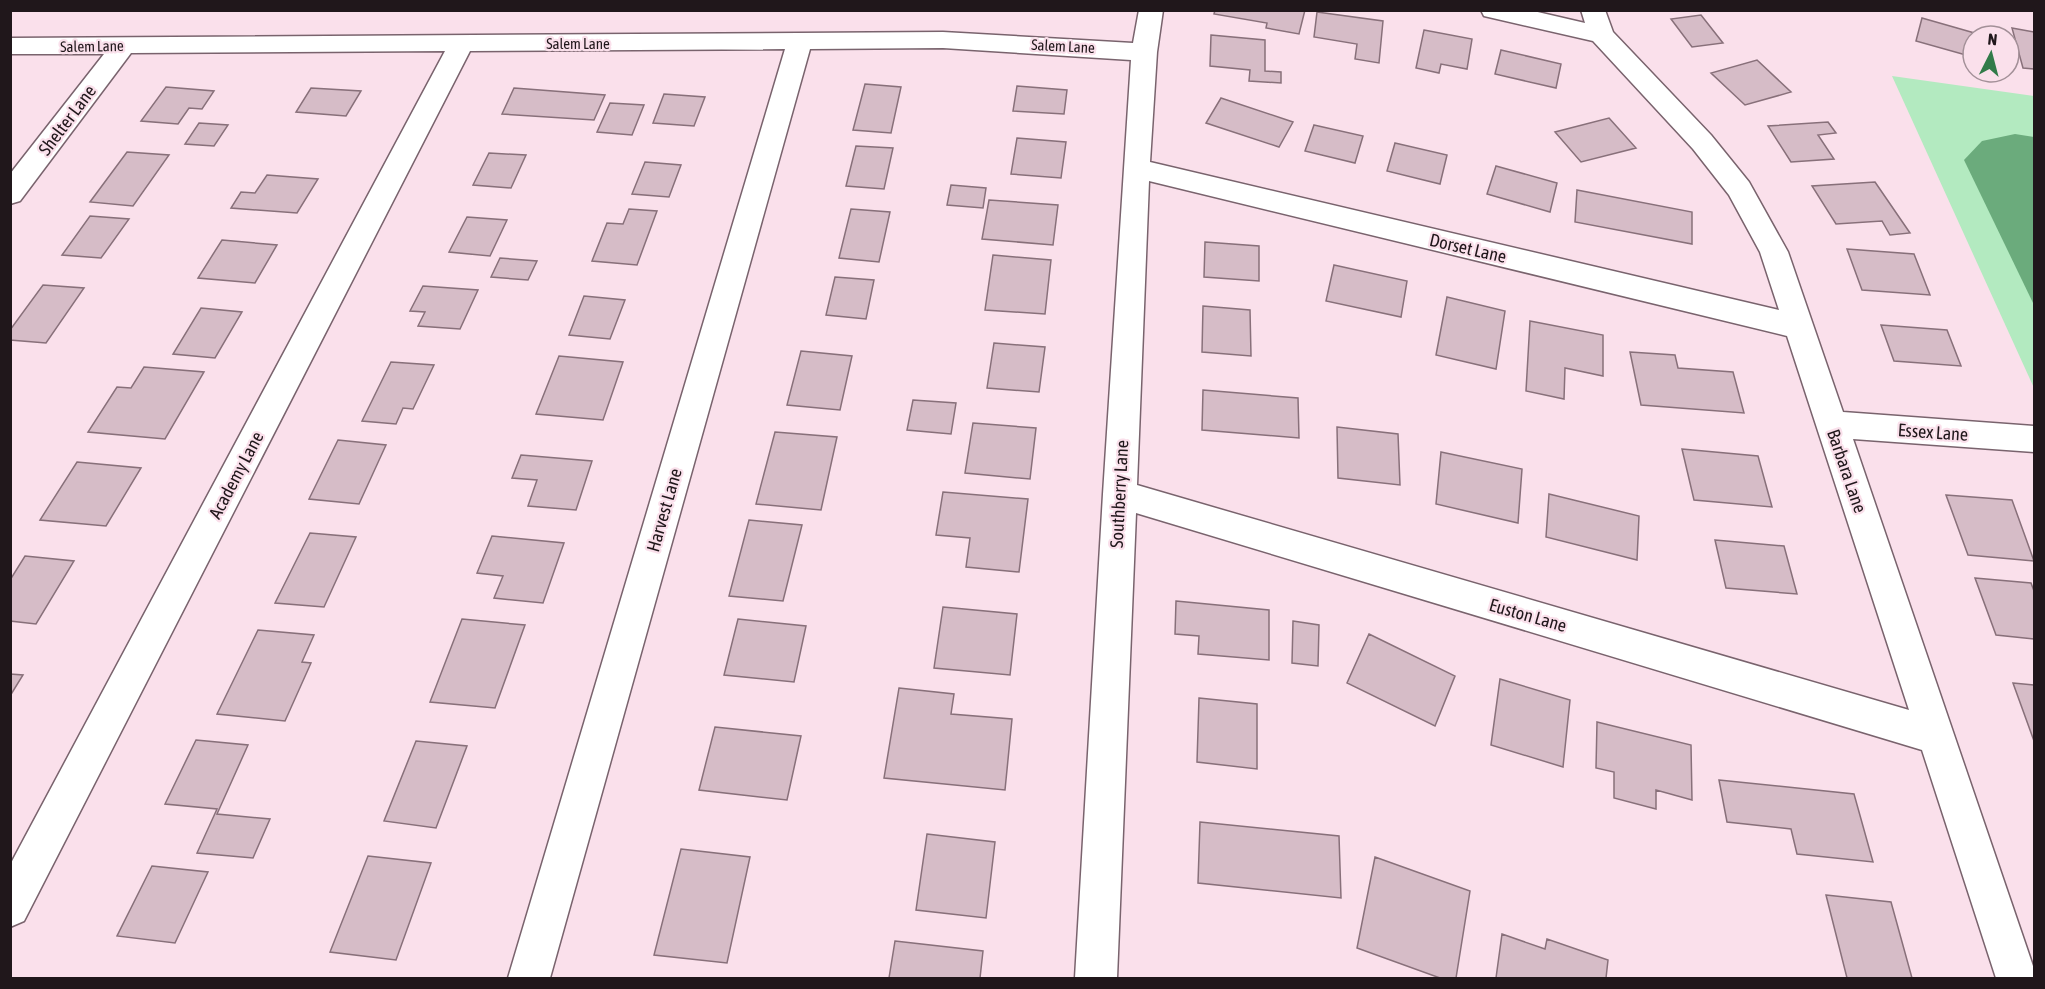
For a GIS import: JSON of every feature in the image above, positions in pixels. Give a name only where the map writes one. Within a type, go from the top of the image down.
[{"type":"street","name":"Southberry Lane","points":[[1096,978],[1136,168],[1144,52],[1151,10]]},
{"type":"street","points":[[1493,10],[1597,23]]},
{"type":"street","name":"Barbara Lane","points":[[1597,23],[1702,142],[1739,189],[1774,252],[2017,978]]},
{"type":"street","name":"Salem Lane","points":[[10,46],[943,40],[1144,52]]},
{"type":"street","name":"Harvest Lane","points":[[529,978],[800,41]]},
{"type":"street","name":"Academy Lane","points":[[10,907],[462,44]]},
{"type":"street","name":"Shelter Lane","points":[[10,194],[124,45]]},
{"type":"street","name":"Dorset Lane","points":[[1136,168],[1800,327]]},
{"type":"street","name":"Essex Lane","points":[[1831,424],[2034,439]]},
{"type":"street","name":"Euston Lane","points":[[1119,494],[1936,736]]},
{"type":"shaded area","points":[[1892,76],[2034,96],[2034,388]]},
{"type":"shaded area","points":[[2015,134],[2034,137],[2034,305],[1964,160],[1982,141]]},
{"type":"building","points":[[1215,10],[1305,10],[1299,34],[1266,28],[1267,23],[1214,14]]},
{"type":"building","points":[[1317,12],[1383,21],[1379,63],[1355,59],[1357,44],[1314,37]]},
{"type":"building","points":[[1701,15],[1723,43],[1692,47],[1671,19]]},
{"type":"building","points":[[1922,18],[1961,29],[1961,54],[1916,41]]},
{"type":"building","points":[[1424,30],[1472,39],[1467,69],[1441,64],[1439,73],[1416,68]]},
{"type":"building","points":[[2021,30],[2034,32],[2034,69],[2023,68]]},
{"type":"building","points":[[1211,35],[1265,40],[1265,71],[1281,72],[1281,83],[1249,81],[1250,70],[1210,66]]},
{"type":"building","points":[[1501,50],[1561,64],[1556,88],[1495,74]]},
{"type":"building","points":[[1757,60],[1791,92],[1745,105],[1711,73]]},
{"type":"building","points":[[865,84],[901,87],[891,133],[853,130]]},
{"type":"building","points":[[1017,86],[1067,90],[1064,114],[1013,111]]},
{"type":"building","points":[[166,87],[214,91],[202,109],[189,108],[178,124],[141,121]]},
{"type":"building","points":[[311,88],[361,91],[346,116],[296,112]]},
{"type":"building","points":[[514,88],[605,95],[594,120],[502,114]]},
{"type":"building","points":[[664,94],[705,97],[694,126],[653,123]]},
{"type":"building","points":[[1221,98],[1293,122],[1279,147],[1206,123]]},
{"type":"building","points":[[610,103],[644,105],[632,135],[597,132]]},
{"type":"building","points":[[1609,118],[1636,148],[1581,162],[1555,132]]},
{"type":"building","points":[[1828,122],[1836,133],[1818,135],[1834,159],[1791,162],[1768,126]]},
{"type":"building","points":[[199,123],[228,125],[214,146],[185,144]]},
{"type":"building","points":[[1314,125],[1363,136],[1355,163],[1305,151]]},
{"type":"building","points":[[1017,138],[1066,142],[1061,178],[1011,174]]},
{"type":"building","points":[[1395,143],[1447,155],[1440,184],[1387,171]]},
{"type":"building","points":[[856,146],[893,148],[884,189],[846,186]]},
{"type":"building","points":[[127,152],[169,155],[133,206],[90,202]]},
{"type":"building","points":[[489,153],[526,155],[511,188],[473,185]]},
{"type":"building","points":[[645,162],[681,165],[669,197],[632,194]]},
{"type":"building","points":[[1496,166],[1557,183],[1550,212],[1487,194]]},
{"type":"building","points":[[267,175],[318,179],[297,213],[231,208],[241,192],[255,193]]},
{"type":"building","points":[[1875,182],[1910,233],[1890,235],[1882,221],[1836,224],[1812,186]]},
{"type":"building","points":[[951,185],[986,188],[983,208],[947,205]]},
{"type":"building","points":[[1577,190],[1692,212],[1692,244],[1575,222]]},
{"type":"building","points":[[989,200],[1058,205],[1053,245],[982,239]]},
{"type":"building","points":[[629,209],[657,211],[637,265],[592,261],[607,223],[623,224]]},
{"type":"building","points":[[851,209],[890,212],[879,262],[839,258]]},
{"type":"building","points":[[90,216],[129,219],[101,258],[62,255]]},
{"type":"building","points":[[467,217],[507,220],[490,256],[449,252]]},
{"type":"building","points":[[222,240],[277,245],[255,283],[198,278]]},
{"type":"building","points":[[1205,242],[1259,246],[1259,281],[1204,277]]},
{"type":"building","points":[[1847,249],[1914,254],[1930,295],[1862,290]]},
{"type":"building","points":[[993,255],[1051,260],[1045,314],[985,310]]},
{"type":"building","points":[[500,258],[537,261],[528,280],[491,277]]},
{"type":"building","points":[[1334,265],[1407,281],[1401,317],[1326,301]]},
{"type":"building","points":[[835,277],[874,280],[866,319],[826,315]]},
{"type":"building","points":[[43,285],[84,288],[46,343],[10,340],[10,330]]},
{"type":"building","points":[[423,286],[478,290],[460,329],[418,326],[425,312],[410,311]]},
{"type":"building","points":[[584,296],[625,300],[610,339],[569,335]]},
{"type":"building","points":[[1447,297],[1505,311],[1496,369],[1436,355]]},
{"type":"building","points":[[1203,306],[1250,310],[1251,356],[1202,352]]},
{"type":"building","points":[[201,308],[242,312],[215,358],[173,354]]},
{"type":"building","points":[[1530,321],[1603,335],[1603,376],[1565,368],[1564,399],[1526,391]]},
{"type":"building","points":[[1881,325],[1947,330],[1961,366],[1894,361]]},
{"type":"building","points":[[994,343],[1045,347],[1039,392],[987,388]]},
{"type":"building","points":[[801,351],[852,356],[840,410],[787,405]]},
{"type":"building","points":[[1630,352],[1675,355],[1678,368],[1733,372],[1744,413],[1641,405]]},
{"type":"building","points":[[559,356],[623,362],[603,420],[536,414]]},
{"type":"building","points":[[391,362],[434,365],[413,409],[403,408],[396,424],[362,421]]},
{"type":"building","points":[[144,367],[204,372],[165,439],[88,432],[117,387],[131,388]]},
{"type":"building","points":[[1203,390],[1298,398],[1299,438],[1202,430]]},
{"type":"building","points":[[913,400],[956,403],[951,434],[907,430]]},
{"type":"building","points":[[973,423],[1036,428],[1030,479],[965,473]]},
{"type":"building","points":[[1337,427],[1398,434],[1400,485],[1338,478]]},
{"type":"building","points":[[775,432],[837,437],[821,510],[756,504]]},
{"type":"building","points":[[338,440],[386,445],[359,504],[309,499]]},
{"type":"building","points":[[1682,449],[1758,456],[1772,507],[1694,500]]},
{"type":"building","points":[[1441,452],[1522,469],[1518,523],[1436,504]]},
{"type":"building","points":[[521,455],[592,461],[576,510],[528,506],[537,480],[512,478]]},
{"type":"building","points":[[77,462],[141,468],[106,526],[40,520]]},
{"type":"building","points":[[943,492],[1028,499],[1019,572],[966,567],[970,538],[936,535]]},
{"type":"building","points":[[1549,494],[1639,516],[1637,560],[1546,537]]},
{"type":"building","points":[[1946,495],[2012,500],[2034,561],[1968,555]]},
{"type":"building","points":[[749,520],[802,525],[783,601],[729,596]]},
{"type":"building","points":[[310,533],[356,537],[324,607],[275,603]]},
{"type":"building","points":[[492,536],[564,543],[543,603],[494,598],[503,576],[477,573]]},
{"type":"building","points":[[1715,540],[1784,546],[1797,594],[1726,588]]},
{"type":"building","points":[[25,556],[74,561],[36,624],[10,621],[10,580]]},
{"type":"building","points":[[1975,578],[2031,583],[2034,591],[2034,639],[1996,635]]},
{"type":"building","points":[[1176,601],[1269,610],[1269,660],[1198,654],[1199,636],[1175,634]]},
{"type":"building","points":[[943,607],[1017,614],[1010,675],[934,668]]},
{"type":"building","points":[[462,619],[525,625],[495,708],[430,702]]},
{"type":"building","points":[[738,619],[806,626],[794,682],[724,675]]},
{"type":"building","points":[[1293,621],[1319,625],[1318,666],[1292,663]]},
{"type":"building","points":[[258,630],[314,635],[302,662],[311,663],[285,721],[217,714]]},
{"type":"building","points":[[1369,634],[1455,676],[1435,726],[1347,683]]},
{"type":"building","points":[[10,674],[23,675],[10,696]]},
{"type":"building","points":[[1500,679],[1570,700],[1563,767],[1491,745]]},
{"type":"building","points":[[2013,683],[2034,685],[2034,741]]},
{"type":"building","points":[[899,688],[954,694],[951,714],[1012,719],[1005,790],[884,778]]},
{"type":"building","points":[[1199,698],[1257,704],[1257,769],[1197,762]]},
{"type":"building","points":[[1597,722],[1691,745],[1692,800],[1656,790],[1656,809],[1614,798],[1614,772],[1596,768]]},
{"type":"building","points":[[715,727],[801,736],[787,800],[699,790]]},
{"type":"building","points":[[196,740],[248,745],[217,814],[270,819],[253,858],[197,853],[217,809],[165,804]]},
{"type":"building","points":[[416,741],[467,746],[436,828],[384,821]]},
{"type":"building","points":[[1719,780],[1854,794],[1873,862],[1797,854],[1791,829],[1727,822]]},
{"type":"building","points":[[1200,822],[1339,836],[1341,898],[1198,883]]},
{"type":"building","points":[[927,834],[995,842],[986,918],[916,910]]},
{"type":"building","points":[[681,849],[750,857],[727,963],[654,955]]},
{"type":"building","points":[[368,856],[431,863],[396,960],[330,952]]},
{"type":"building","points":[[1375,857],[1470,891],[1456,978],[1440,978],[1357,948]]},
{"type":"building","points":[[152,866],[208,872],[175,943],[117,936]]},
{"type":"building","points":[[1826,895],[1891,902],[1912,978],[1847,978]]},
{"type":"building","points":[[1502,934],[1545,949],[1547,939],[1608,960],[1606,978],[1496,978]]},
{"type":"building","points":[[895,941],[983,951],[980,978],[889,978]]}]
